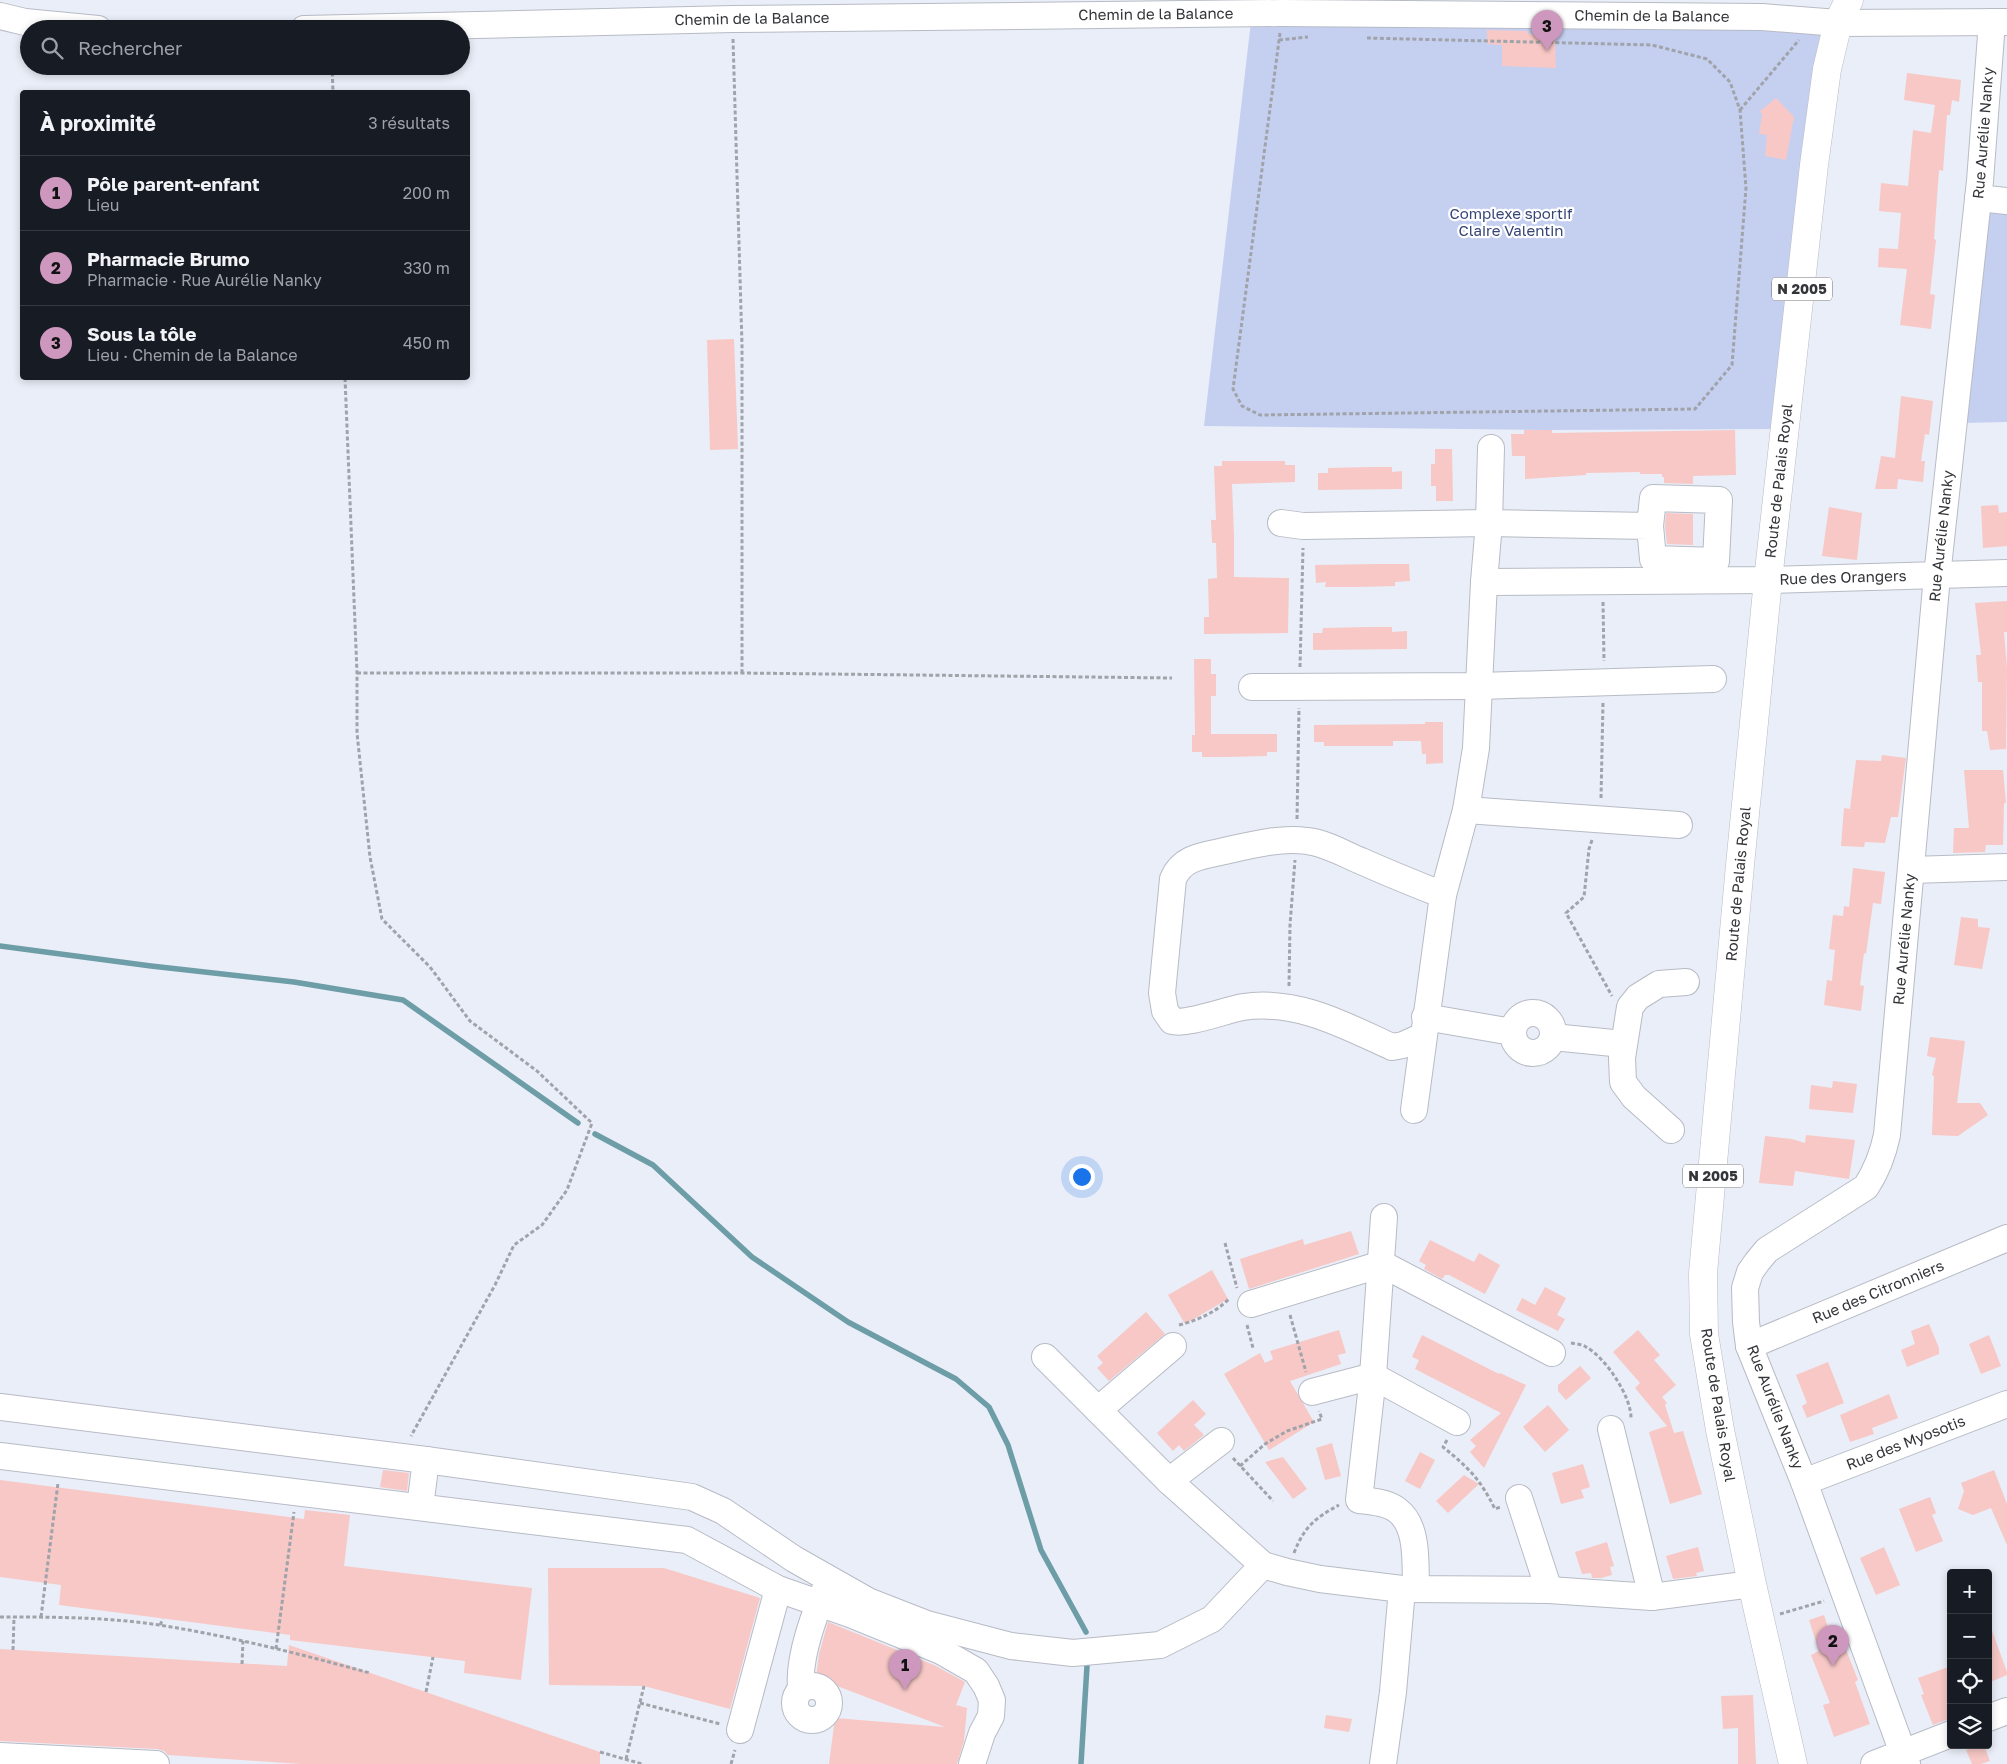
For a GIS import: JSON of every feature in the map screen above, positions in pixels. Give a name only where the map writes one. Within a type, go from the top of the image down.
[{"type":"main road","name":"Route de Palais Royal","points":[[1793,1764],[1752,1584],[1720,1430],[1704,1334],[1703,1273],[1768,580],[1814,164],[1834,15]]},
{"type":"street","name":"Chemin de la Balance","points":[[470,25],[733,18],[1282,13],[1762,17],[1834,15],[2000,22]]},
{"type":"street","points":[[0,16],[20,21]]},
{"type":"street","name":"Rue Aurélie Nanky","points":[[1905,1759],[1804,1482],[1749,1346],[1745,1288],[1750,1272],[1767,1250],[1866,1187],[1882,1157],[1887,1135],[1937,576],[1978,198],[2000,22]]},
{"type":"street","points":[[1978,198],[2007,201]]},
{"type":"street","points":[[1414,1110],[1442,895],[1466,810],[1476,748],[1484,582],[1489,523],[1491,448]]},
{"type":"street","points":[[1292,524],[1489,523],[1650,526]]},
{"type":"street","name":"Rue des Orangers","points":[[1484,582],[1768,580],[2007,573]]},
{"type":"street","points":[[1252,687],[1480,686],[1713,679]]},
{"type":"street","points":[[1466,810],[1679,825]]},
{"type":"street","points":[[1442,895],[1332,848],[1310,841],[1297,840],[1256,844],[1199,856],[1186,862],[1177,870],[1173,879],[1162,993],[1163,1003],[1168,1016],[1178,1022],[1244,1007],[1289,1007],[1310,1012],[1392,1047],[1403,1045],[1424,1026],[1512,1032],[1514,1042],[1521,1050],[1530,1053],[1540,1052],[1545,1049],[1549,1046],[1553,1037],[1623,1044]]},
{"type":"street","points":[[1910,870],[2007,868]]},
{"type":"street","points":[[1671,1130],[1634,1097],[1624,1082],[1622,1068],[1623,1044],[1630,1007],[1638,997],[1659,984],[1686,982]]},
{"type":"street","points":[[1383,1764],[1409,1588],[1414,1539],[1407,1524],[1397,1510],[1384,1504],[1359,1500],[1373,1376],[1384,1217]]},
{"type":"street","name":"Rue des Citronniers","points":[[1749,1346],[2007,1238]]},
{"type":"street","points":[[1242,1300],[1284,1294],[1382,1264],[1552,1353]]},
{"type":"street","points":[[1098,1410],[1173,1346]]},
{"type":"street","points":[[1045,1357],[1170,1481],[1263,1564],[1287,1572],[1350,1584],[1409,1588],[1549,1590],[1652,1597],[1752,1584]]},
{"type":"street","points":[[1312,1392],[1373,1376],[1457,1422]]},
{"type":"street","name":"Rue des Myosotis","points":[[1804,1482],[2007,1404]]},
{"type":"street","points":[[0,1408],[400,1456],[692,1497],[723,1510],[794,1559],[868,1601],[927,1624],[1011,1646],[1073,1653],[1160,1645],[1212,1618],[1263,1564]]},
{"type":"street","points":[[1611,1429],[1652,1597]]},
{"type":"street","points":[[1170,1481],[1221,1441]]},
{"type":"street","points":[[0,1456],[688,1540],[778,1589],[850,1614],[941,1651],[976,1671],[986,1686],[992,1700],[991,1716],[982,1733],[972,1764]]},
{"type":"street","points":[[420,1507],[426,1460]]},
{"type":"street","points":[[1519,1498],[1549,1590]]},
{"type":"street","points":[[801,1689],[801,1670],[819,1603],[830,1579]]},
{"type":"street","points":[[740,1730],[778,1589]]},
{"type":"street","points":[[1992,1717],[2007,1711]]},
{"type":"street","points":[[1874,1764],[1905,1759],[1947,1736]]},
{"type":"street","points":[[0,1756],[156,1764]]},
{"type":"path","points":[[1282,13],[1233,389],[1242,406],[1260,415],[1695,409],[1732,365],[1746,188],[1740,110],[1730,82],[1707,59],[1652,45],[1360,37]]},
{"type":"path","points":[[1740,110],[1834,15]]},
{"type":"path","points":[[733,18],[742,345],[742,673]]},
{"type":"path","points":[[1279,40],[1313,37]]},
{"type":"path","points":[[332,75],[333,90]]},
{"type":"path","points":[[345,380],[357,673],[357,733],[370,857],[382,919],[430,966],[470,1021],[537,1071],[592,1123],[567,1190],[542,1225],[514,1245],[495,1284],[400,1456]]},
{"type":"path","points":[[1289,1007],[1290,926],[1297,840],[1296,766],[1300,687],[1292,524]]},
{"type":"path","points":[[357,673],[742,673],[1172,678]]},
{"type":"path","points":[[1240,1466],[1265,1444],[1288,1431],[1322,1419],[1312,1392],[1284,1294]]},
{"type":"path","points":[[1173,1346],[1166,1337],[1167,1331],[1171,1327],[1202,1318],[1242,1300]]},
{"type":"path","points":[[1552,1353],[1558,1342],[1568,1342],[1585,1346],[1598,1355],[1615,1378],[1630,1406],[1631,1418],[1627,1424],[1611,1429]]},
{"type":"path","points":[[1457,1422],[1443,1447],[1469,1467],[1484,1486],[1495,1509],[1519,1498]]},
{"type":"path","points":[[1221,1441],[1240,1466],[1273,1502]]},
{"type":"path","points":[[41,1617],[60,1463]]},
{"type":"path","points":[[276,1649],[296,1492]]},
{"type":"path","points":[[1287,1572],[1301,1535],[1311,1523],[1348,1500],[1359,1500]]},
{"type":"path","points":[[1760,1620],[1845,1595]]},
{"type":"path","points":[[0,1617],[89,1618],[160,1625],[276,1649],[370,1673]]},
{"type":"path","points":[[13,1650],[14,1617]]},
{"type":"path","points":[[160,1625],[163,1618]]},
{"type":"path","points":[[242,1664],[243,1642]]},
{"type":"path","points":[[426,1692],[433,1657]]},
{"type":"path","points":[[626,1760],[644,1686]]},
{"type":"path","points":[[640,1703],[740,1730],[731,1764]]},
{"type":"path","points":[[600,1752],[642,1764]]},
{"type":"green space","name":"Complexe sportif Claire Valentin","points":[[1252,13],[1838,23],[1786,429],[1545,430],[1204,426]]},
{"type":"green space","points":[[1984,210],[2007,213],[2007,422],[1961,423]]},
{"type":"building","points":[[1487,30],[1528,31],[1528,34],[1555,33],[1556,68],[1502,66],[1502,45],[1487,44]]},
{"type":"building","points":[[1907,73],[1961,80],[1959,102],[1952,100],[1950,115],[1947,115],[1943,171],[1939,170],[1934,239],[1936,240],[1930,294],[1935,295],[1931,329],[1900,325],[1907,269],[1878,267],[1879,248],[1898,249],[1901,213],[1879,211],[1881,183],[1908,186],[1913,130],[1931,133],[1935,105],[1904,100]]},
{"type":"building","points":[[1776,98],[1794,117],[1786,160],[1765,156],[1767,135],[1759,134],[1762,115],[1760,111]]},
{"type":"building","points":[[734,339],[738,449],[710,450],[707,340]]},
{"type":"building","points":[[1901,396],[1933,401],[1929,435],[1925,434],[1921,461],[1925,461],[1923,482],[1898,479],[1897,489],[1875,489],[1881,456],[1895,458]]},
{"type":"building","points":[[1524,430],[1552,430],[1552,433],[1735,430],[1736,475],[1693,476],[1693,484],[1664,483],[1662,474],[1640,474],[1640,472],[1586,473],[1586,475],[1525,479],[1525,456],[1512,456],[1511,434],[1524,434]]},
{"type":"building","points":[[1435,449],[1452,449],[1453,501],[1436,501],[1436,486],[1431,486],[1431,464],[1435,464]]},
{"type":"building","points":[[1222,461],[1285,461],[1285,465],[1295,465],[1295,482],[1232,484],[1234,577],[1289,578],[1288,633],[1204,634],[1204,617],[1209,617],[1208,579],[1217,578],[1216,543],[1212,543],[1211,520],[1216,520],[1214,466],[1222,466]]},
{"type":"building","points":[[1392,467],[1392,472],[1402,471],[1402,489],[1318,490],[1318,473],[1328,473],[1328,468]]},
{"type":"building","points":[[1998,505],[1999,513],[2007,512],[2007,546],[1983,548],[1981,506]]},
{"type":"building","points":[[1829,507],[1862,513],[1857,560],[1822,556]]},
{"type":"building","points":[[1666,513],[1693,514],[1693,545],[1667,544]]},
{"type":"building","points":[[1409,564],[1410,581],[1395,582],[1395,586],[1325,587],[1326,582],[1316,583],[1315,565]]},
{"type":"building","points":[[2007,601],[2007,632],[2004,632],[2007,669],[2006,749],[1990,750],[1987,731],[1982,731],[1982,682],[1978,682],[1976,655],[1981,655],[1975,603]]},
{"type":"building","points":[[1392,627],[1392,632],[1407,631],[1407,649],[1313,650],[1313,633],[1322,633],[1323,628]]},
{"type":"building","points":[[1194,659],[1211,659],[1211,674],[1216,674],[1216,696],[1211,696],[1211,734],[1277,734],[1277,752],[1267,752],[1267,756],[1202,757],[1202,752],[1192,752],[1192,735],[1195,735]]},
{"type":"building","points":[[1425,722],[1443,722],[1443,763],[1426,764],[1426,754],[1422,754],[1421,741],[1393,741],[1393,746],[1324,746],[1324,742],[1314,742],[1314,725],[1425,724]]},
{"type":"building","points":[[1882,755],[1906,758],[1898,817],[1891,817],[1885,843],[1865,842],[1864,847],[1841,846],[1844,808],[1850,809],[1856,760],[1881,761]]},
{"type":"building","points":[[1964,770],[2003,770],[2006,803],[2004,803],[2003,845],[1986,845],[1985,852],[1953,853],[1954,828],[1969,828]]},
{"type":"building","points":[[1853,868],[1885,872],[1881,904],[1873,903],[1866,954],[1864,953],[1860,985],[1864,986],[1861,1011],[1824,1005],[1827,980],[1832,981],[1835,950],[1829,949],[1833,915],[1843,916],[1844,906],[1849,907]]},
{"type":"building","points":[[1961,917],[1978,919],[1978,927],[1990,928],[1982,969],[1954,965]]},
{"type":"building","points":[[1930,1037],[1965,1041],[1957,1103],[1980,1103],[1988,1115],[1958,1136],[1932,1135],[1934,1076],[1932,1075],[1936,1058],[1927,1056]]},
{"type":"building","points":[[1833,1081],[1857,1084],[1853,1113],[1809,1109],[1811,1085],[1832,1088]]},
{"type":"building","points":[[1806,1135],[1855,1140],[1849,1179],[1795,1171],[1793,1186],[1759,1183],[1765,1136],[1792,1139],[1805,1143]]},
{"type":"building","points":[[1351,1231],[1359,1254],[1249,1289],[1240,1259],[1303,1239],[1304,1245]]},
{"type":"building","points":[[1430,1240],[1474,1262],[1479,1253],[1500,1265],[1485,1294],[1449,1275],[1445,1275],[1442,1279],[1424,1269],[1426,1265],[1419,1261]]},
{"type":"building","points":[[1212,1270],[1228,1299],[1185,1324],[1168,1295]]},
{"type":"building","points":[[1545,1287],[1566,1298],[1557,1315],[1565,1319],[1558,1331],[1516,1310],[1522,1298],[1535,1305]]},
{"type":"building","points":[[1146,1312],[1165,1334],[1109,1381],[1097,1368],[1103,1363],[1097,1356]]},
{"type":"building","points":[[1929,1324],[1939,1348],[1939,1354],[1907,1367],[1901,1350],[1915,1344],[1911,1331]]},
{"type":"building","points":[[1339,1330],[1346,1353],[1338,1355],[1341,1364],[1290,1381],[1314,1422],[1269,1450],[1224,1374],[1260,1353],[1265,1363],[1273,1359],[1270,1351]]},
{"type":"building","points":[[1638,1330],[1660,1355],[1654,1360],[1676,1385],[1662,1397],[1667,1403],[1665,1405],[1674,1433],[1683,1431],[1702,1494],[1670,1504],[1649,1432],[1667,1426],[1635,1388],[1640,1383],[1613,1352]]},
{"type":"building","points":[[1422,1335],[1499,1374],[1526,1385],[1484,1468],[1470,1452],[1476,1446],[1470,1440],[1501,1413],[1415,1369],[1419,1360],[1412,1357]]},
{"type":"building","points":[[1989,1335],[2001,1366],[1981,1374],[1969,1344]]},
{"type":"building","points":[[1828,1362],[1844,1403],[1807,1418],[1802,1406],[1807,1403],[1796,1375]]},
{"type":"building","points":[[1580,1366],[1591,1378],[1566,1400],[1558,1391],[1558,1385]]},
{"type":"building","points":[[1889,1394],[1898,1418],[1872,1428],[1874,1434],[1850,1442],[1840,1415]]},
{"type":"building","points":[[1193,1400],[1206,1414],[1194,1425],[1204,1435],[1184,1451],[1179,1445],[1173,1451],[1157,1433]]},
{"type":"building","points":[[1548,1405],[1569,1430],[1545,1452],[1523,1427]]},
{"type":"building","points":[[1332,1443],[1341,1476],[1325,1480],[1316,1448]]},
{"type":"building","points":[[1420,1452],[1435,1460],[1420,1489],[1405,1481]]},
{"type":"building","points":[[1283,1457],[1307,1489],[1293,1499],[1265,1462]]},
{"type":"building","points":[[1583,1464],[1590,1487],[1581,1490],[1584,1498],[1561,1504],[1552,1473]]},
{"type":"building","points":[[383,1470],[409,1473],[407,1491],[380,1487]]},
{"type":"building","points":[[1994,1470],[2007,1504],[2007,1545],[1991,1508],[1973,1515],[1958,1509],[1964,1491],[1961,1483]]},
{"type":"building","points":[[1464,1475],[1479,1484],[1448,1513],[1436,1501]]},
{"type":"building","points":[[0,1480],[304,1519],[305,1510],[350,1515],[344,1566],[532,1588],[521,1680],[464,1673],[465,1661],[290,1640],[290,1635],[59,1605],[61,1585],[0,1577]]},
{"type":"building","points":[[1930,1497],[1936,1513],[1932,1515],[1943,1541],[1916,1552],[1899,1509]]},
{"type":"building","points":[[1607,1542],[1614,1566],[1610,1567],[1612,1575],[1592,1578],[1591,1573],[1582,1574],[1575,1552]]},
{"type":"building","points":[[1698,1547],[1704,1571],[1696,1573],[1697,1576],[1673,1579],[1666,1556]]},
{"type":"building","points":[[1884,1547],[1900,1585],[1876,1595],[1860,1558]]},
{"type":"building","points":[[548,1568],[664,1568],[760,1598],[730,1709],[644,1686],[549,1685]]},
{"type":"building","points":[[1824,1615],[1834,1645],[1843,1642],[1858,1680],[1855,1682],[1870,1724],[1834,1737],[1823,1705],[1830,1703],[1811,1655],[1819,1651],[1809,1620]]},
{"type":"building","points":[[828,1622],[934,1665],[965,1682],[956,1705],[967,1708],[964,1741],[957,1764],[829,1764],[835,1718],[945,1727],[816,1678],[819,1654]]},
{"type":"building","points":[[1992,1631],[2007,1672],[2007,1675],[1992,1681]]},
{"type":"building","points":[[289,1645],[600,1752],[600,1764],[301,1764],[168,1755],[164,1751],[157,1749],[0,1741],[0,1649],[287,1666]]},
{"type":"building","points":[[1947,1667],[1947,1720],[1933,1725],[1921,1695],[1924,1694],[1918,1678]]},
{"type":"building","points":[[1753,1695],[1756,1764],[1738,1764],[1738,1728],[1723,1729],[1721,1696]]},
{"type":"building","points":[[1326,1715],[1352,1719],[1349,1732],[1324,1728]]},
{"type":"building","points":[[1986,1749],[1990,1761],[1972,1764],[1966,1750]]},
{"type":"waterway","points":[[0,946],[294,982],[403,1000],[578,1123]]},
{"type":"waterway","points":[[595,1134],[653,1165],[752,1257],[848,1322],[956,1379],[989,1407],[1008,1445],[1041,1550],[1086,1632]]},
{"type":"waterway","points":[[1081,1764],[1087,1666]]},
{"type":"place","name":"Sous la tôle","points":[[1547,51]]},
{"type":"place","name":"Pharmacie Brumo","points":[[1833,1666]]},
{"type":"place","name":"Pôle parent-enfant","points":[[905,1690]]}]
